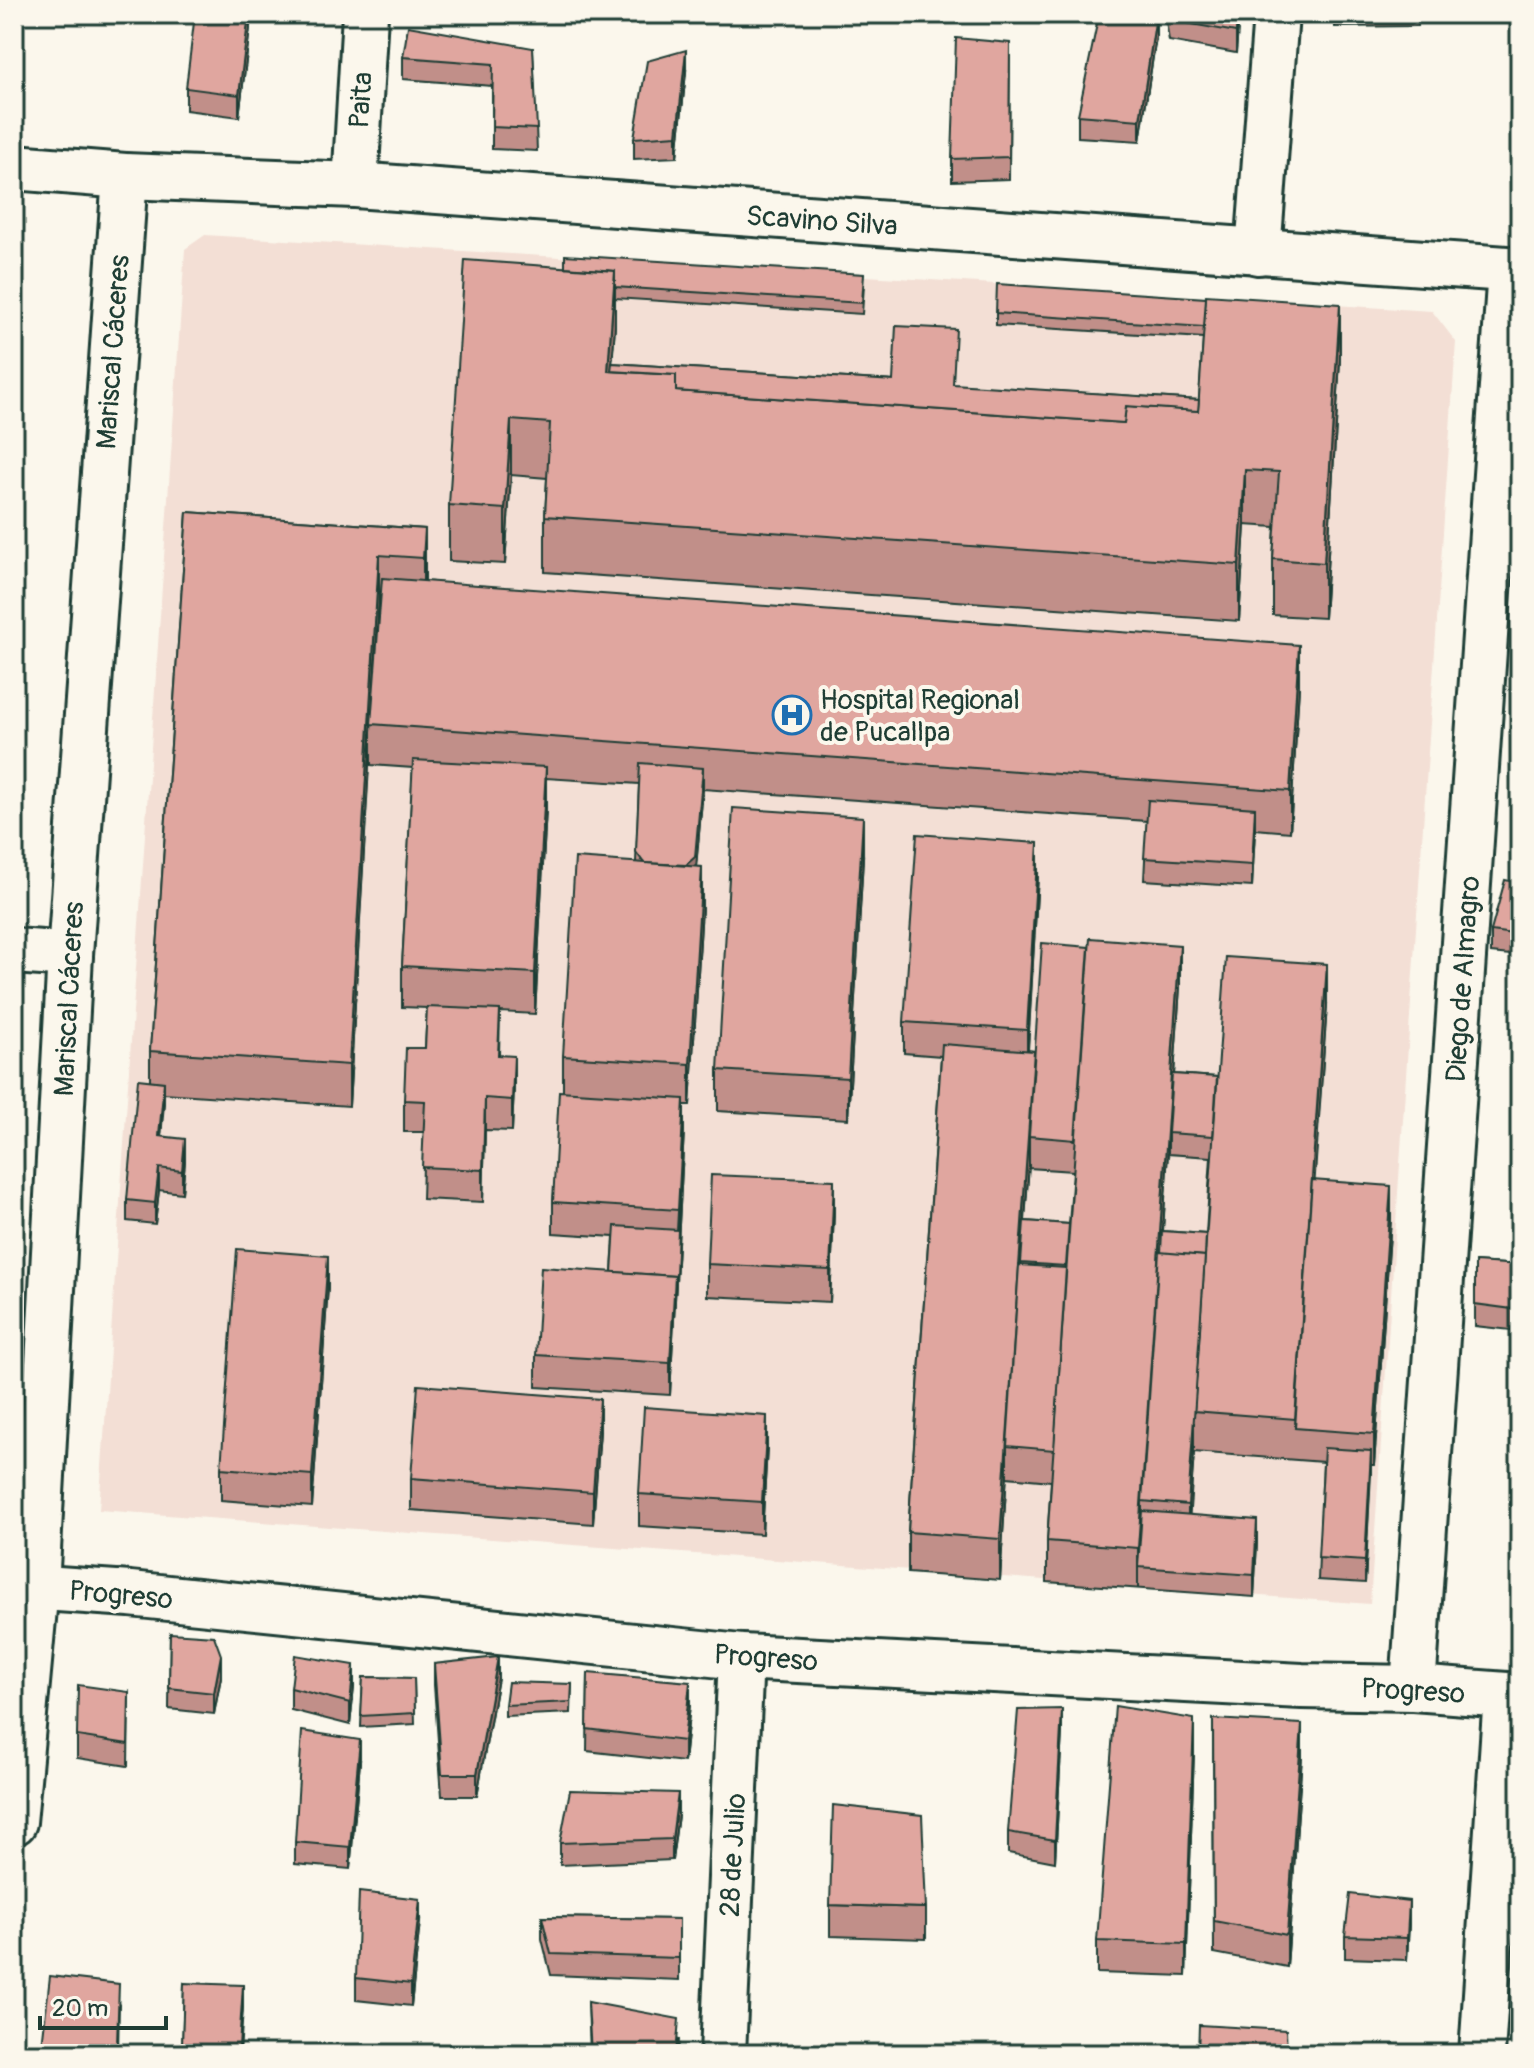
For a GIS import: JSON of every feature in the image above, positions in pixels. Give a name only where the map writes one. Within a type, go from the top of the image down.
[{"type":"street","name":"Paita","points":[[355,185],[365,14]]},
{"type":"street","points":[[1258,252],[1276,14]]},
{"type":"street","name":"Scavino Silva","points":[[14,167],[125,176],[355,185],[1515,270]]},
{"type":"street","name":"Mariscal Cáceres","points":[[14,1822],[25,1586],[125,176]]},
{"type":"street","name":"Diego de Almagro","points":[[1413,1688],[1515,270]]},
{"type":"street","points":[[14,951],[70,955]]},
{"type":"street","name":"Progreso","points":[[25,1586],[130,1594],[741,1657],[1513,1695]]},
{"type":"street","name":"28 de Julio","points":[[723,2054],[741,1657]]},
{"type":"street","points":[[1482,2054],[1513,1695]]},
{"type":"shaded area","name":"Hospital Regional de Pucallpa","points":[[205,235],[1432,311],[1456,342],[1370,1604],[99,1510],[185,249]]},
{"type":"building","points":[[195,14],[249,14],[239,95],[186,88]]},
{"type":"building","points":[[1099,14],[1156,16],[1140,120],[1078,115]]},
{"type":"building","points":[[1168,14],[1237,14],[1236,32],[1169,20]]},
{"type":"building","points":[[408,26],[533,48],[537,129],[492,127],[493,64],[403,57]]},
{"type":"building","points":[[956,38],[1010,43],[1009,157],[952,159]]},
{"type":"building","points":[[686,50],[677,135],[634,138],[647,61]]},
{"type":"building","points":[[565,255],[864,274],[862,303],[615,287],[615,271],[565,267]]},
{"type":"building","points":[[465,260],[615,271],[608,371],[676,375],[676,391],[1124,423],[1126,406],[1198,411],[1206,295],[1340,304],[1324,563],[1273,559],[1279,472],[1245,470],[1239,565],[545,516],[550,423],[511,420],[505,509],[449,505]]},
{"type":"building","points":[[997,284],[1206,298],[1204,327],[996,313]]},
{"type":"building","points":[[896,326],[956,329],[953,384],[1199,400],[1198,411],[1126,406],[1124,423],[676,391],[676,375],[611,371],[612,363],[893,381]]},
{"type":"building","points":[[187,512],[425,529],[423,558],[379,555],[349,1065],[150,1051]]},
{"type":"building","points":[[382,578],[1299,645],[1290,791],[371,724]]},
{"type":"building","points":[[413,760],[546,767],[535,973],[402,966]]},
{"type":"building","points":[[640,763],[703,768],[695,857],[686,865],[644,863],[636,852]]},
{"type":"building","points":[[1148,800],[1255,808],[1252,865],[1144,858]]},
{"type":"building","points":[[733,808],[863,817],[848,1078],[718,1070]]},
{"type":"building","points":[[917,834],[1038,843],[1027,1030],[904,1022]]},
{"type":"building","points":[[575,858],[702,867],[690,1064],[563,1056]]},
{"type":"building","points":[[1505,880],[1520,883],[1520,935],[1491,931]]},
{"type":"building","points":[[1090,938],[1180,945],[1138,1548],[1047,1541]]},
{"type":"building","points":[[1042,943],[1089,947],[1075,1140],[1029,1136]]},
{"type":"building","points":[[1226,957],[1327,964],[1295,1419],[1194,1411]]},
{"type":"building","points":[[427,1007],[500,1010],[498,1055],[514,1056],[512,1100],[485,1098],[483,1170],[422,1167],[425,1101],[404,1100],[406,1048],[425,1048]]},
{"type":"building","points":[[942,1044],[1034,1051],[1000,1539],[908,1532]]},
{"type":"building","points":[[1172,1074],[1217,1077],[1213,1136],[1168,1133]]},
{"type":"building","points":[[138,1079],[164,1082],[159,1136],[185,1139],[182,1171],[159,1168],[155,1203],[127,1200]]},
{"type":"building","points":[[559,1091],[684,1099],[678,1210],[553,1202]]},
{"type":"building","points":[[711,1175],[834,1180],[830,1270],[707,1264]]},
{"type":"building","points":[[1312,1180],[1391,1186],[1374,1434],[1295,1428]]},
{"type":"building","points":[[1024,1221],[1069,1224],[1066,1266],[1021,1263]]},
{"type":"building","points":[[615,1226],[678,1230],[675,1296],[675,1276],[612,1272]]},
{"type":"building","points":[[1162,1231],[1206,1234],[1205,1256],[1161,1253]]},
{"type":"building","points":[[237,1249],[328,1256],[312,1475],[221,1468]]},
{"type":"building","points":[[1159,1252],[1205,1256],[1188,1505],[1142,1501]]},
{"type":"building","points":[[1475,1262],[1520,1265],[1520,1310],[1475,1304]]},
{"type":"building","points":[[1019,1265],[1066,1268],[1054,1450],[1007,1446]]},
{"type":"building","points":[[541,1267],[675,1276],[670,1363],[536,1355]]},
{"type":"building","points":[[418,1385],[600,1399],[593,1492],[411,1478]]},
{"type":"building","points":[[644,1407],[767,1416],[762,1502],[639,1494]]},
{"type":"building","points":[[1324,1448],[1371,1451],[1365,1561],[1318,1558]]},
{"type":"building","points":[[1142,1511],[1257,1520],[1254,1575],[1138,1567]]},
{"type":"building","points":[[170,1633],[214,1636],[221,1655],[214,1693],[169,1688]]},
{"type":"building","points":[[295,1655],[354,1665],[350,1703],[291,1688]]},
{"type":"building","points":[[498,1657],[477,1774],[442,1774],[434,1664]]},
{"type":"building","points":[[588,1673],[690,1682],[684,1741],[587,1729]]},
{"type":"building","points":[[363,1677],[414,1678],[415,1713],[361,1716]]},
{"type":"building","points":[[508,1682],[572,1684],[571,1702],[505,1705]]},
{"type":"building","points":[[78,1685],[129,1692],[128,1744],[77,1736]]},
{"type":"building","points":[[1115,1706],[1194,1719],[1186,1944],[1097,1941]]},
{"type":"building","points":[[1062,1709],[1055,1840],[1008,1832],[1018,1710]]},
{"type":"building","points":[[1213,1719],[1302,1724],[1287,1935],[1214,1921]]},
{"type":"building","points":[[302,1731],[360,1740],[350,1847],[295,1842]]},
{"type":"building","points":[[570,1790],[678,1793],[672,1839],[560,1843]]},
{"type":"building","points":[[833,1805],[922,1815],[926,1908],[830,1905]]},
{"type":"building","points":[[359,1892],[420,1899],[411,1984],[356,1978]]},
{"type":"building","points":[[1350,1894],[1409,1901],[1407,1938],[1345,1936]]},
{"type":"building","points":[[542,1917],[679,1919],[679,1958],[551,1954]]},
{"type":"building","points":[[50,1976],[119,1984],[117,2044],[42,2046]]},
{"type":"building","points":[[184,1983],[243,1985],[239,2047],[182,2046]]},
{"type":"building","points":[[588,2002],[679,2019],[676,2054],[591,2054]]},
{"type":"building","points":[[1199,2025],[1286,2030],[1287,2054],[1198,2054]]},
{"type":"place","name":"Hospital Regional de Pucallpa","points":[[792,715]]}]
